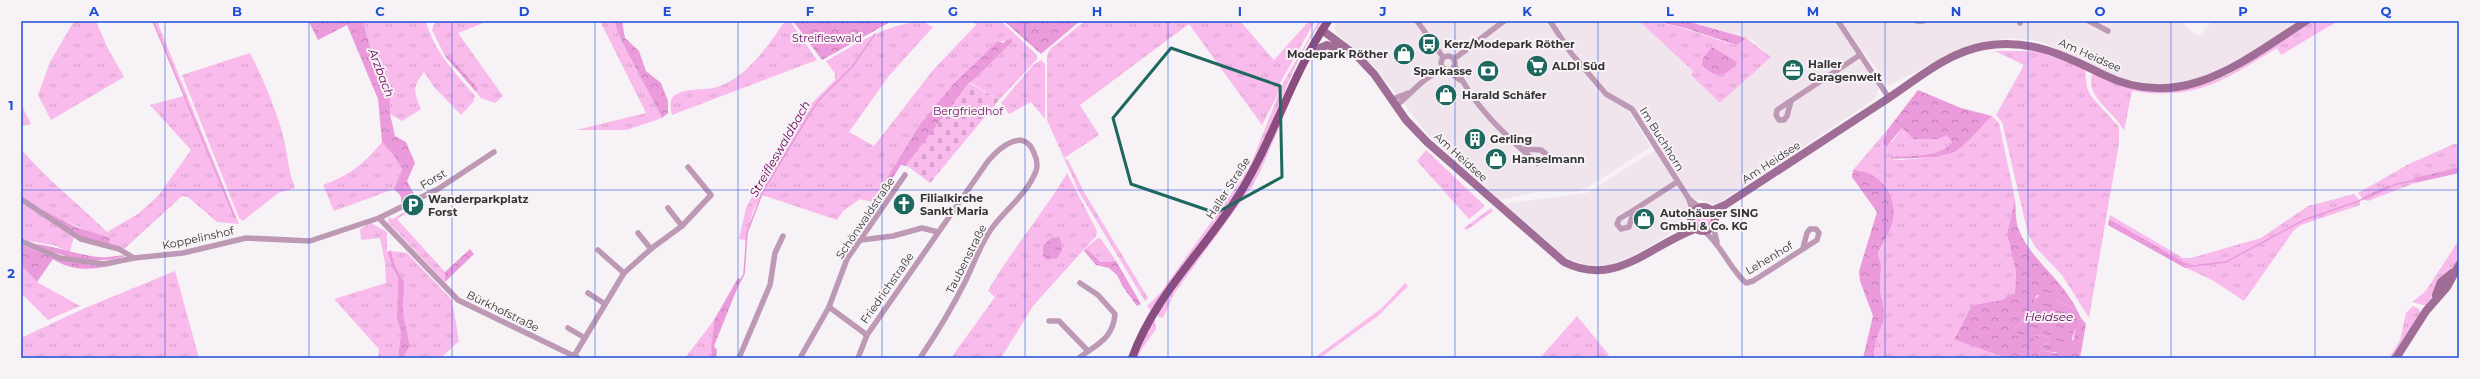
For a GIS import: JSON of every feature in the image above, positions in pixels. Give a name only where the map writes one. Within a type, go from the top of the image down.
[{"type":"main road","name":"Haller Straße","points":[[1132,358],[1138,341],[1158,306],[1235,201],[1258,162],[1309,54],[1328,21]]},
{"type":"main road","name":"Am Heidsee","points":[[1713,218],[1725,205],[1943,62],[1971,49],[1998,44],[2021,44],[2049,49],[2114,80],[2135,85],[2160,88],[2188,86],[2224,73],[2306,21]]},
{"type":"main road","points":[[1322,30],[1358,57],[1374,74]]},
{"type":"main road","points":[[1309,54],[1325,45],[1335,46],[1374,74]]},
{"type":"main road","name":"Am Heidsee","points":[[1374,74],[1395,102],[1406,113],[1412,124],[1427,142],[1557,258],[1571,266],[1592,271],[1608,271],[1630,263],[1693,225]]},
{"type":"main road","points":[[1700,208],[1713,218],[1704,231],[1693,225],[1693,213],[1700,208]]},
{"type":"main road","points":[[2396,358],[2433,302],[2441,282],[2458,266]]},
{"type":"street","points":[[1417,21],[1443,57],[1444,68],[1460,80]]},
{"type":"street","points":[[1454,59],[1504,21]]},
{"type":"street","name":"Im Buchhorn","points":[[1550,21],[1571,53],[1606,94],[1632,109],[1677,182],[1689,199],[1700,208]]},
{"type":"street","points":[[1838,21],[1890,98]]},
{"type":"street","points":[[1917,21],[1923,21]]},
{"type":"street","points":[[2089,21],[2108,31]]},
{"type":"street","points":[[1791,101],[1860,55]]},
{"type":"street","points":[[1443,57],[1448,56],[1454,59]]},
{"type":"street","points":[[1454,59],[1454,66],[1460,80],[1477,106],[1524,149]]},
{"type":"street","points":[[1395,102],[1437,72],[1444,68],[1454,66]]},
{"type":"street","name":"Friedrichstraße","points":[[858,358],[867,335],[938,232],[1001,146],[1022,140],[1030,145],[1033,151]]},
{"type":"street","name":"Taubenstraße","points":[[920,358],[945,322],[992,228],[1004,216],[1036,170],[1038,161],[1033,151]]},
{"type":"street","name":"Forst","points":[[379,218],[438,189],[494,152]]},
{"type":"street","points":[[576,357],[585,338],[624,273],[651,249],[682,226],[711,196],[688,167]]},
{"type":"street","name":"Schönwaldstraße","points":[[800,358],[828,307],[847,259],[905,175]]},
{"type":"street","name":"Im Buchhorn","points":[[1634,210],[1677,182]]},
{"type":"street","points":[[21,199],[81,239],[119,249],[134,258]]},
{"type":"street","name":"Im Buchhorn","points":[[1689,199],[1693,213]]},
{"type":"street","points":[[668,208],[682,226]]},
{"type":"street","name":"Koppelinshof","points":[[21,241],[60,258],[104,264],[134,258],[183,253],[246,238],[310,241],[379,218]]},
{"type":"street","name":"Bürkhofstraße","points":[[379,218],[458,300],[576,357]]},
{"type":"street","name":"Lehenhof","points":[[1713,218],[1717,242]]},
{"type":"street","points":[[861,240],[927,228],[938,232]]},
{"type":"street","name":"Lehenhof","points":[[1704,231],[1717,242],[1740,278],[1746,283],[1753,281],[1803,248]]},
{"type":"street","points":[[638,233],[651,249]]},
{"type":"street","points":[[739,358],[770,285],[775,253],[782,236]]},
{"type":"street","points":[[598,250],[624,273]]},
{"type":"street","points":[[1079,358],[1104,340],[1114,327],[1115,314],[1098,295],[1080,283]]},
{"type":"street","points":[[588,293],[605,304]]},
{"type":"street","points":[[828,307],[867,335]]},
{"type":"street","points":[[1048,321],[1059,321],[1088,351]]},
{"type":"street","points":[[568,328],[585,338]]},
{"type":"highlighted area","points":[[1171,48],[1280,86],[1282,177],[1216,213],[1131,184],[1113,118]]},
{"type":"shaded area","points":[[1335,21],[1639,21],[1693,71],[1751,74],[1771,57],[1753,41],[1686,21],[2181,21],[2195,34],[2200,35],[2213,21],[2301,21],[2219,72],[2181,84],[2157,85],[2116,77],[2040,41],[2012,38],[1983,42],[1958,49],[1889,86],[1863,51],[1857,55],[1879,88],[1875,99],[1722,201],[1714,204],[1696,199],[1688,204],[1682,224],[1668,235],[1629,258],[1614,264],[1600,267],[1587,266],[1564,256],[1504,204],[1587,193],[1660,147],[1634,108],[1607,91],[1569,45],[1565,48],[1569,56],[1608,98],[1628,110],[1651,147],[1588,187],[1576,192],[1538,192],[1500,200],[1429,136],[1373,65],[1335,32]]},
{"type":"green space","points":[[74,21],[96,21],[107,47],[124,77],[51,120],[38,95],[50,62]]},
{"type":"green space","points":[[152,21],[157,21],[239,224],[217,222],[188,197],[182,196],[123,250],[82,228],[46,212],[29,202],[21,195],[21,149],[52,182],[107,232],[138,214],[158,196],[191,150],[150,105],[184,96]]},
{"type":"green space","points":[[360,21],[426,21],[434,42],[440,52],[475,96],[473,102],[461,115],[434,87],[424,72],[417,82],[415,90],[421,109],[402,121],[390,114],[390,92],[374,60],[364,25]]},
{"type":"green space","points":[[360,21],[364,25],[374,60],[390,92],[390,114],[395,136],[406,142],[415,163],[407,181],[415,196],[401,203],[401,196],[394,189],[402,169],[394,156],[382,142],[378,99],[347,25],[318,40],[309,22]]},
{"type":"green space","points":[[441,21],[488,21],[458,33],[503,96],[495,103],[481,98],[476,92],[478,88],[449,56],[445,56],[432,30],[434,24]]},
{"type":"green space","points":[[600,21],[614,21],[621,40],[662,118],[627,130],[576,130],[646,113]]},
{"type":"green space","points":[[614,21],[622,21],[625,38],[639,51],[646,71],[661,83],[668,101],[668,113],[662,118],[621,40]]},
{"type":"green space","points":[[785,21],[790,21],[817,60],[672,115],[670,104],[675,95],[685,91],[712,88],[728,83],[756,60]]},
{"type":"green space","name":"Streifleswald","points":[[793,21],[892,21],[822,60]]},
{"type":"green space","points":[[922,21],[933,27],[888,77],[849,132],[874,146],[933,70],[976,25],[973,21],[1001,21],[1037,55],[1037,59],[999,100],[969,82],[978,76],[1012,42],[998,41],[955,82],[920,124],[872,202],[860,199],[843,211],[837,220],[762,195],[753,211],[746,240],[739,239],[746,208],[753,195],[782,154],[807,108],[835,80],[835,74],[826,61],[861,41],[895,26]]},
{"type":"green space","points":[[1004,21],[1080,21],[1041,54]]},
{"type":"green space","points":[[1085,21],[1240,21],[1274,60],[1309,21],[1315,21],[1280,83],[1277,96],[1262,125],[1189,24],[1080,105],[1099,135],[1064,158],[1068,160],[1084,192],[1148,298],[1145,301],[1079,192],[1047,120],[1047,55],[1050,49]]},
{"type":"green space","points":[[1319,21],[1322,21],[1292,73],[1261,148],[1230,204],[1151,311],[1147,306],[1161,292],[1242,179],[1251,164],[1283,83]]},
{"type":"green space","points":[[1639,21],[1664,23],[1676,26],[1735,45],[1746,38],[1771,57],[1720,103],[1691,75],[1693,71]]},
{"type":"green space","points":[[1656,21],[1686,21],[1746,38],[1736,45],[1685,28]]},
{"type":"green space","points":[[2312,21],[2338,21],[2281,55],[2277,48],[2241,70],[2209,85],[2174,93],[2132,91],[2124,131],[2120,124],[2101,103],[2092,89],[2091,81],[2093,72],[2108,80],[2180,90],[2199,86],[2228,75]]},
{"type":"green space","points":[[1012,38],[1012,42],[969,83],[907,166],[901,165],[877,202],[878,206],[872,202],[920,124],[955,82],[998,41],[1003,43]]},
{"type":"green space","points":[[1712,47],[1737,62],[1729,71],[1721,75],[1712,73],[1702,65],[1703,58]]},
{"type":"green space","points":[[1995,51],[2037,51],[2085,68],[2087,88],[2091,96],[2119,127],[2119,143],[2089,318],[2062,275],[2036,248],[2028,234],[2002,122],[1996,115],[2024,65]]},
{"type":"green space","points":[[250,53],[278,118],[295,188],[278,193],[243,221],[239,218],[182,75]]},
{"type":"green space","points":[[445,56],[449,56],[478,88],[476,92]]},
{"type":"green space","points":[[1041,60],[1045,64],[1045,119],[1031,102],[1009,114],[1001,103],[1033,65]]},
{"type":"green space","name":"Bergfriedhof","points":[[969,83],[999,100],[930,183],[906,165]]},
{"type":"green space","points":[[1918,90],[1961,108],[1992,116],[1958,150],[1945,154],[1924,157],[1903,159],[1888,158],[1922,155],[1939,151],[1947,147],[1952,142],[1947,135],[1938,139],[1914,139],[1902,128],[1886,147],[1883,142],[1888,129]]},
{"type":"green space","points":[[1294,92],[1261,170],[1253,185],[1174,294],[1163,318],[1159,317],[1157,314],[1228,215]]},
{"type":"green space","points":[[21,104],[31,124],[21,126]]},
{"type":"green space","points":[[1992,116],[1999,123],[2015,199],[2007,234],[2016,272],[2015,294],[2002,300],[1972,305],[1954,338],[2006,358],[1873,358],[1876,341],[1884,319],[1883,303],[1880,292],[1881,265],[1878,255],[1892,226],[1860,170],[1853,170],[1888,129],[1883,142],[1892,142],[1902,128],[1948,135],[1952,142],[1940,151],[1923,155],[1889,159],[1901,160],[1922,158],[1957,151]]},
{"type":"green space","points":[[382,142],[394,156],[402,169],[394,189],[334,211],[323,185],[349,173],[363,163]]},
{"type":"green space","points":[[2454,144],[2459,145],[2459,167],[2413,178],[2415,183],[2368,201],[2365,200],[2390,188],[2388,185],[2362,198],[2358,193],[2409,164]]},
{"type":"green space","points":[[1426,150],[1485,206],[1469,219],[1417,161]]},
{"type":"green space","points":[[2459,167],[2459,173],[2415,183],[2413,178]]},
{"type":"green space","points":[[1853,170],[1872,175],[1879,180],[1886,187],[1893,204],[1891,228],[1878,255],[1881,265],[1880,292],[1883,303],[1884,319],[1876,341],[1873,358],[1863,358],[1873,316],[1860,281],[1859,271],[1877,212],[1852,177]]},
{"type":"green space","points":[[1067,173],[1097,231],[1096,236],[1033,306],[1001,358],[951,358],[995,297],[988,291]]},
{"type":"green space","points":[[2388,185],[2390,188],[2365,200],[2362,198]]},
{"type":"green space","points":[[2354,194],[2360,201],[2360,205],[2301,225],[2294,230],[2244,301],[2212,280],[2182,266],[2188,265],[2109,219],[2110,215],[2183,258],[2191,258],[2261,238],[2308,206]]},
{"type":"green space","points":[[2015,199],[2017,223],[2024,241],[2038,260],[2064,289],[2077,310],[2054,299],[2037,295],[2029,314],[2015,328],[2034,343],[2034,336],[2041,335],[2050,338],[2048,343],[2041,346],[2043,351],[2056,353],[2074,339],[2075,325],[2081,318],[2086,324],[2080,358],[2006,358],[1954,339],[1972,305],[2002,300],[2015,293],[2016,272],[2007,234]]},
{"type":"green space","points":[[427,200],[397,219],[445,272],[445,282],[388,222],[389,217],[392,219]]},
{"type":"green space","points":[[21,201],[74,236],[70,252],[53,245],[21,240]]},
{"type":"green space","points":[[1491,208],[1493,211],[1467,230],[1464,228]]},
{"type":"green space","points":[[39,210],[45,211],[76,227],[110,238],[109,246],[78,236]]},
{"type":"green space","points":[[1703,211],[1709,214],[1712,220],[1709,226],[1703,229],[1697,226],[1694,220],[1697,214]]},
{"type":"green space","points":[[2109,219],[2189,265],[2182,266],[2108,225]]},
{"type":"green space","points":[[371,223],[387,232],[387,252],[398,278],[397,318],[401,333],[398,358],[378,358],[379,349],[334,299],[386,283],[385,263],[380,238],[361,240],[360,229]]},
{"type":"green space","points":[[1098,238],[1101,239],[1116,261],[1102,262],[1086,248]]},
{"type":"green space","points":[[2459,240],[2459,261],[2438,284],[2427,306],[2412,302],[2425,292]]},
{"type":"green space","points":[[28,243],[101,257],[125,256],[113,259],[88,260],[52,252]]},
{"type":"green space","points":[[21,244],[48,255],[71,262],[95,264],[125,262],[107,267],[88,269],[70,267],[53,259],[37,282],[21,265]]},
{"type":"green space","points":[[1086,248],[1101,262],[1116,261],[1141,304],[1137,306],[1123,287],[1117,275],[1109,268],[1096,265],[1084,251]]},
{"type":"green space","points":[[470,249],[474,254],[445,282],[445,272]]},
{"type":"green space","points":[[391,251],[407,253],[452,300],[459,341],[441,358],[403,358],[410,346],[403,314],[404,282],[395,266]]},
{"type":"green space","points":[[391,251],[395,266],[404,282],[403,314],[410,346],[403,358],[398,358],[401,333],[397,318],[398,278],[387,252]]},
{"type":"green space","points":[[21,265],[37,282],[80,306],[48,320],[21,293]]},
{"type":"green space","points":[[175,271],[199,358],[21,358],[21,338],[85,308]]},
{"type":"green space","points":[[738,278],[741,279],[714,346],[717,350],[716,358],[711,358],[714,320]]},
{"type":"green space","points":[[1405,283],[1408,286],[1378,316],[1320,358],[1314,358],[1382,308]]},
{"type":"green space","points":[[2413,306],[2419,309],[2421,314],[2394,358],[2389,358],[2400,340],[2406,313]]},
{"type":"green space","points":[[1577,316],[1609,355],[1605,358],[1540,358]]},
{"type":"green space","points":[[714,320],[711,358],[685,358]]},
{"type":"green space","points":[[1155,320],[1156,329],[1141,350],[1138,358],[1135,358],[1151,321]]},
{"type":"water","points":[[1059,237],[1062,243],[1061,253],[1057,258],[1047,260],[1043,256],[1043,246],[1051,238]]},
{"type":"water","name":"Heidsee","points":[[2044,289],[2052,289],[2054,299],[2077,310],[2081,318],[2074,332],[2071,344],[2063,351],[2043,351],[2041,346],[2048,343],[2050,338],[2041,335],[2034,336],[2034,344],[2026,343],[2017,335],[2015,328],[2029,314],[2032,304]]},
{"type":"waterway","points":[[153,21],[235,218]]},
{"type":"waterway","name":"Arzbach","points":[[353,21],[369,69],[383,97],[387,141],[394,147],[403,159],[405,172],[401,196]]},
{"type":"waterway","name":"Streifleswaldbach","points":[[875,26],[876,21]]},
{"type":"waterway","name":"Streifleswaldbach","points":[[713,358],[712,345],[717,325],[744,274],[747,233],[763,191],[819,100],[852,67],[875,34]]},
{"type":"waterway","points":[[2110,225],[2185,267],[2226,262],[2304,220],[2356,202],[2397,184],[2459,171]]},
{"type":"waterway","name":"Arzbach","points":[[390,251],[393,267],[403,282],[401,316],[408,343],[400,358]]},
{"type":"place","name":"Kerz/Modepark Röther","points":[[1429,44]]},
{"type":"place","name":"Modepark Röther","points":[[1404,54]]},
{"type":"place","name":"ALDI Süd","points":[[1537,66]]},
{"type":"place","name":"Haller Garagenwelt","points":[[1793,70]]},
{"type":"place","name":"Sparkasse","points":[[1488,71]]},
{"type":"place","name":"Harald Schäfer","points":[[1446,95]]},
{"type":"place","name":"Gerling","points":[[1475,139]]},
{"type":"place","name":"Hanselmann","points":[[1496,159]]},
{"type":"place","name":"Filialkirche Sankt Maria","points":[[904,204]]},
{"type":"place","name":"Wanderparkplatz Forst","points":[[413,205]]},
{"type":"place","name":"Autohäuser SING GmbH & Co. KG","points":[[1644,219]]}]
